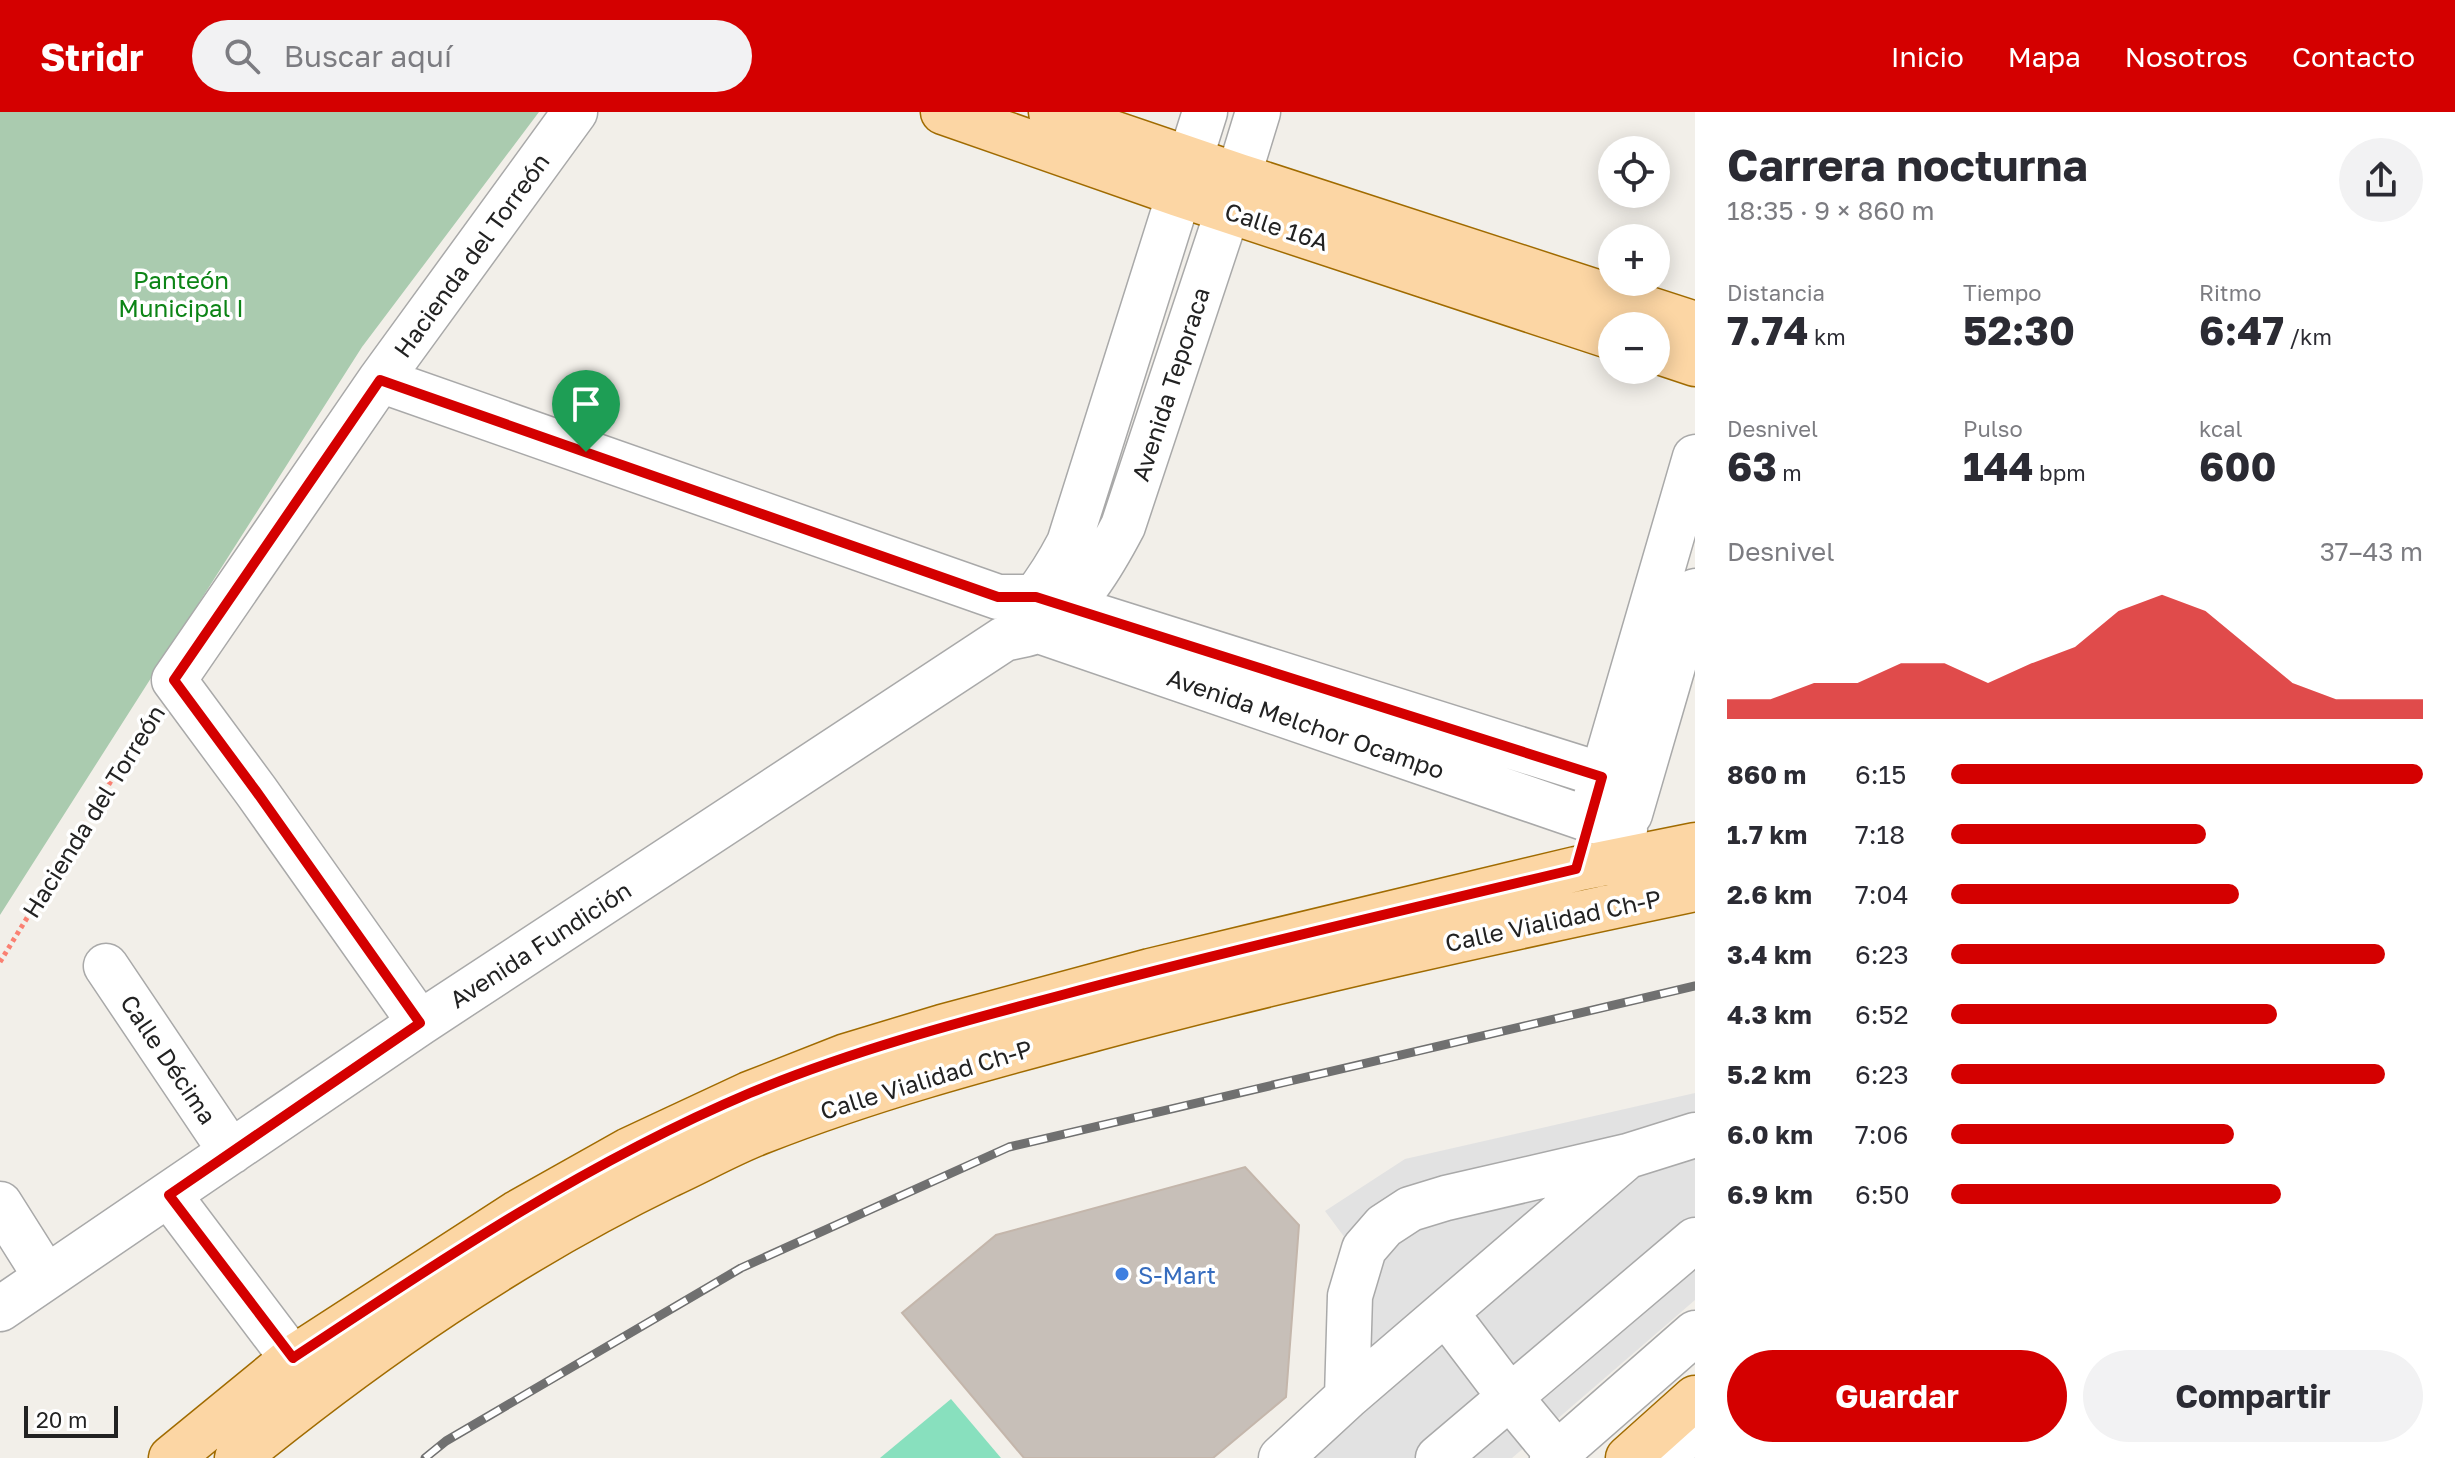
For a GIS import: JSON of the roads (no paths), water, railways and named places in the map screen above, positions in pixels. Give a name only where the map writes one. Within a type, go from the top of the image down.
[{"type":"main road","name":"Calle 16A","points":[[943,112],[1184,176],[1598,332]]},
{"type":"main road","name":"Calle 16A","points":[[1051,112],[1184,176]]},
{"type":"main road","name":"Calle 16A","points":[[1233,193],[1695,324]]},
{"type":"main road","points":[[1670,356],[1695,364]]},
{"type":"main road","name":"Calle Vialidad Ch-P","points":[[171,1458],[306,1375],[517,1213],[629,1150],[749,1094],[846,1056],[942,1027],[1150,971],[1576,869],[1611,837],[1695,845]]},
{"type":"main road","name":"Calle Vialidad Ch-P","points":[[237,1458],[306,1375],[413,1324],[532,1248],[647,1186],[760,1132],[940,1070],[1182,1005],[1566,915],[1695,889]]},
{"type":"main road","points":[[1628,1458],[1695,1398]]},
{"type":"street","name":"Hacienda del Torreón","points":[[420,1023],[266,803],[174,680],[380,380],[575,112]]},
{"type":"street","name":"Avenida Teporaca","points":[[1027,615],[1055,571],[1081,512],[1205,112]]},
{"type":"street","name":"Avenida Teporaca","points":[[1027,615],[1108,554],[1123,526],[1258,112]]},
{"type":"street","name":"Avenida Melchor Ocampo","points":[[380,380],[1027,615],[1611,837]]},
{"type":"street","points":[[1612,906],[1611,837],[1620,782],[1695,457]]},
{"type":"street","points":[[1620,782],[1695,591]]},
{"type":"street","name":"Avenida Melchor Ocampo","points":[[1027,615],[1620,782]]},
{"type":"street","name":"Avenida Fundición","points":[[0,1309],[1027,615]]},
{"type":"street","points":[[1566,915],[1576,869]]},
{"type":"street","name":"Calle Décima","points":[[106,966],[231,1152]]},
{"type":"street","points":[[1347,1397],[1350,1296],[1364,1249],[1384,1226],[1410,1209],[1446,1198],[1628,1156],[1695,1135]]},
{"type":"street","points":[[1281,1458],[1347,1397],[1628,1156]]},
{"type":"street","points":[[169,1195],[306,1375]]},
{"type":"street","points":[[0,1204],[46,1277]]},
{"type":"street","points":[[1438,1458],[1695,1240]]},
{"type":"street","points":[[1446,1313],[1554,1456],[1695,1333]]},
{"type":"street","points":[[1660,1458],[1695,1429]]},
{"type":"railway","points":[[425,1458],[446,1441],[741,1268],[1009,1147],[1695,986]]},
{"type":"place","name":"S-Mart","points":[[1122,1274]]},
{"type":"park label","name":"Panteón Municipal I","points":[[181,293]]}]
